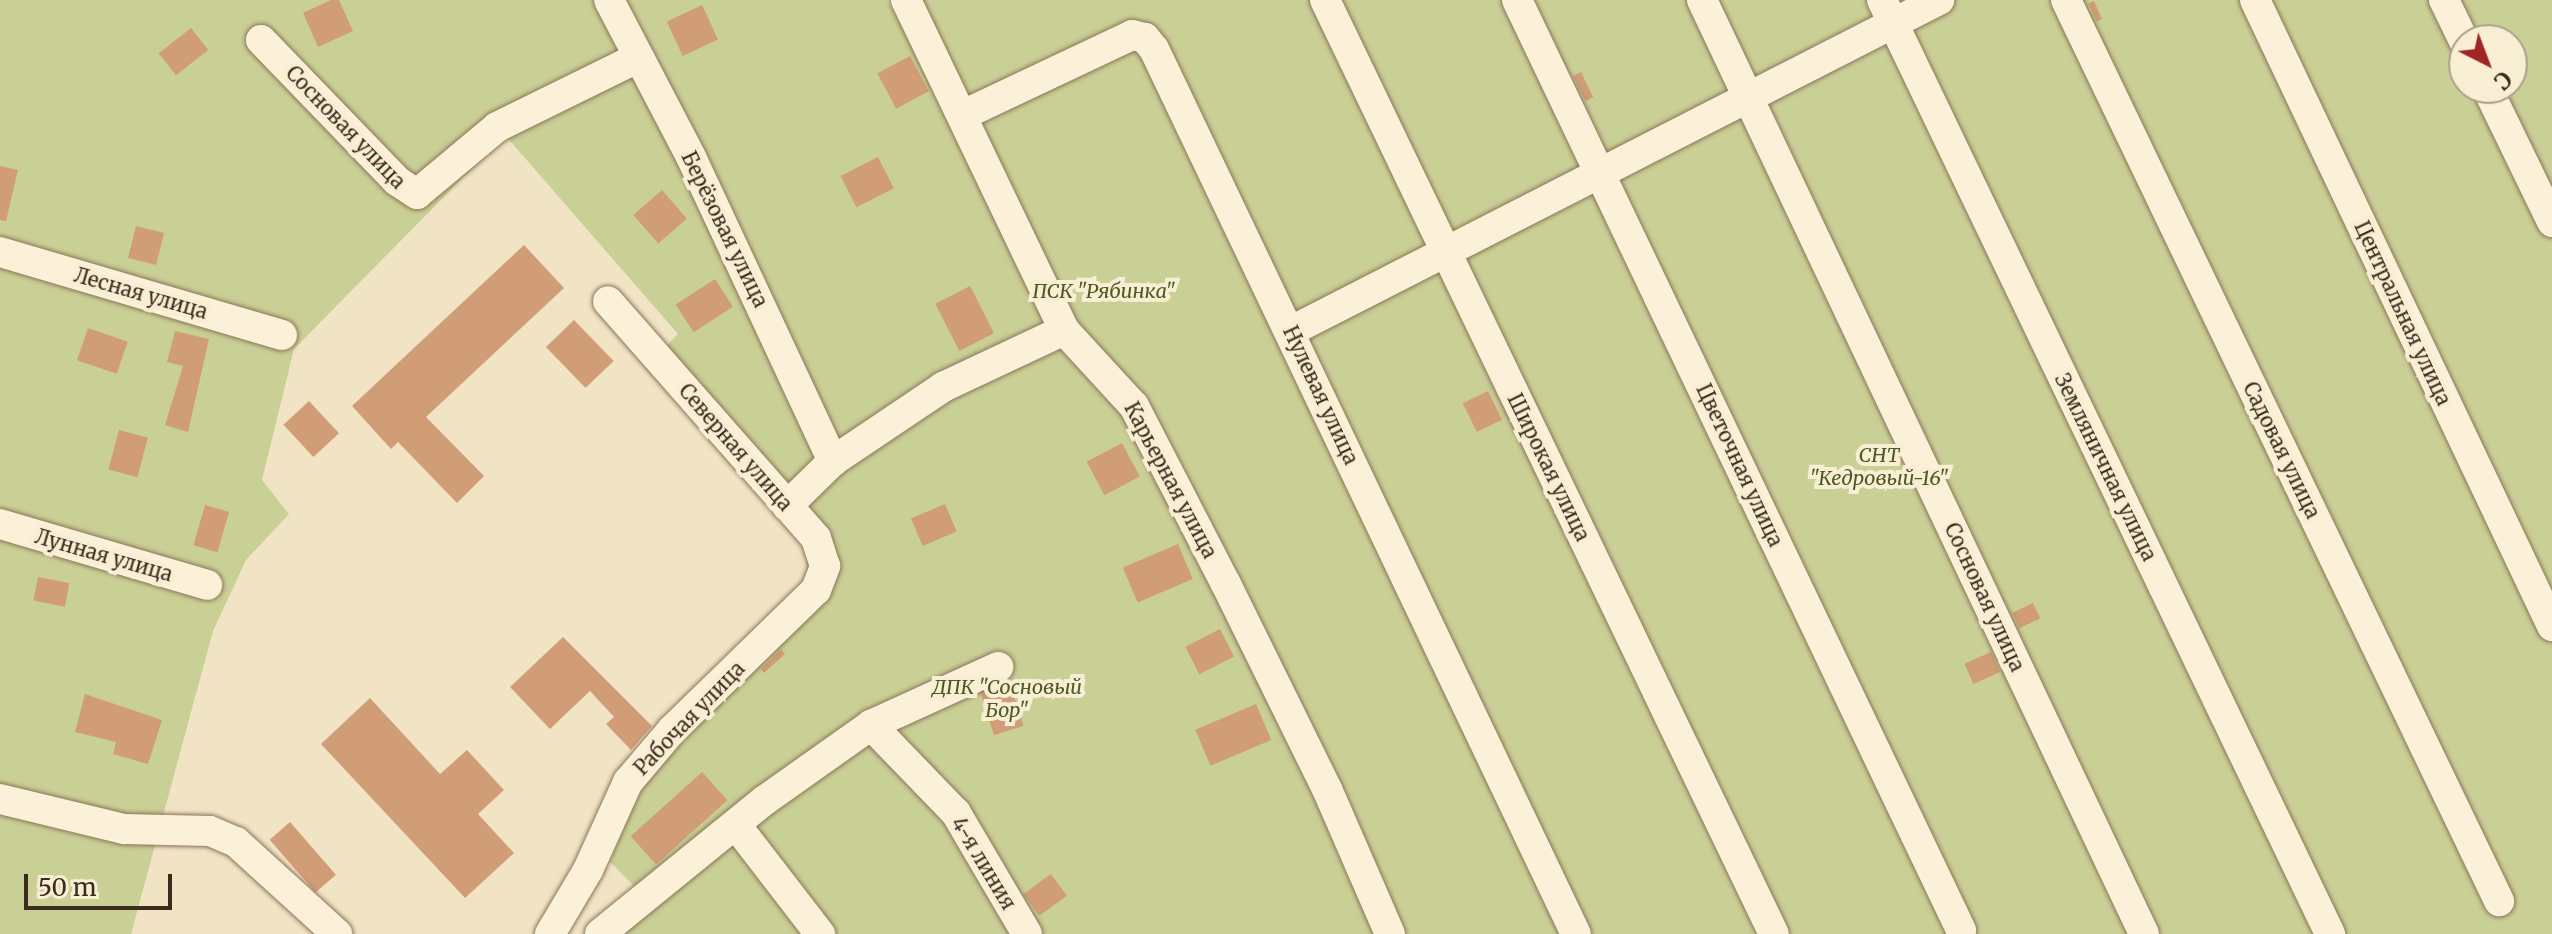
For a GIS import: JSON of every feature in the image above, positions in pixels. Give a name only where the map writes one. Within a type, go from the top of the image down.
[{"type":"street","name":"Берёзовая улица","points":[[609,0],[778,337],[833,461]]},
{"type":"street","name":"Карьерная улица","points":[[906,0],[965,114],[1064,330],[1134,406],[1274,676],[1390,934]]},
{"type":"street","name":"Широкая улица","points":[[1325,0],[1774,934]]},
{"type":"street","name":"Цветочная улица","points":[[1517,0],[1961,930]]},
{"type":"street","name":"Сосновая улица","points":[[1702,0],[2144,934]]},
{"type":"street","points":[[1291,331],[1446,253],[1599,170],[1748,98],[1888,11],[1939,0]]},
{"type":"street","name":"Садовая улица","points":[[2066,0],[2499,901]]},
{"type":"street","name":"Центральная улица","points":[[2255,0],[2552,626]]},
{"type":"street","points":[[2444,0],[2456,24]]},
{"type":"street","name":"Земляничная улица","points":[[1888,11],[2330,934]]},
{"type":"street","name":"Нулевая улица","points":[[965,114],[1132,35],[1145,38],[1291,331],[1576,934]]},
{"type":"street","name":"Сосновая улица","points":[[261,40],[397,181],[417,194],[497,127],[639,57]]},
{"type":"street","points":[[2495,104],[2552,222]]},
{"type":"street","name":"Лесная улица","points":[[0,252],[282,335]]},
{"type":"street","name":"Северная улица","points":[[608,301],[787,506],[822,551],[823,580],[804,601]]},
{"type":"street","points":[[787,506],[833,461],[943,387],[1064,330]]},
{"type":"street","name":"Лунная улица","points":[[0,524],[207,585]]},
{"type":"street","name":"Рабочая улица","points":[[564,929],[637,770],[804,601]]},
{"type":"street","points":[[600,934],[736,825],[871,725],[998,667]]},
{"type":"street","name":"4-я линия","points":[[871,725],[956,813],[1027,934]]},
{"type":"street","points":[[0,799],[154,832],[210,831],[236,842],[337,934]]},
{"type":"street","points":[[736,825],[820,934]]},
{"type":"green space","points":[[0,0],[887,0],[936,85],[914,0],[2552,0],[2552,934],[831,934],[738,815],[643,895],[610,862],[640,785],[807,586],[806,542],[645,368],[678,334],[505,135],[294,349],[262,480],[289,514],[246,560],[213,631],[131,934],[0,934]]},
{"type":"green space","points":[[733,838],[809,934],[620,934]]},
{"type":"building","points":[[331,0],[339,0],[353,31],[318,47],[303,13]]},
{"type":"building","points":[[2094,1],[2102,19],[2097,22],[2089,3]]},
{"type":"building","points":[[702,5],[718,39],[683,56],[667,21]]},
{"type":"building","points":[[191,28],[208,50],[176,75],[159,53]]},
{"type":"building","points":[[910,56],[929,91],[896,109],[877,73]]},
{"type":"building","points":[[1581,72],[1593,97],[1585,101],[1573,76]]},
{"type":"building","points":[[878,157],[894,188],[856,207],[841,176]]},
{"type":"building","points":[[0,166],[18,170],[6,221],[0,220]]},
{"type":"building","points":[[662,190],[687,219],[658,244],[633,215]]},
{"type":"building","points":[[136,226],[164,233],[156,265],[128,258]]},
{"type":"building","points":[[524,245],[564,288],[426,417],[484,476],[457,503],[398,442],[391,449],[352,406]]},
{"type":"building","points":[[715,279],[733,307],[694,332],[676,305]]},
{"type":"building","points":[[970,286],[994,333],[959,351],[935,304]]},
{"type":"building","points":[[574,320],[614,361],[586,388],[546,347]]},
{"type":"building","points":[[88,328],[128,342],[117,374],[77,360]]},
{"type":"building","points":[[175,331],[209,339],[188,432],[165,425],[183,366],[167,362]]},
{"type":"building","points":[[1488,391],[1502,420],[1477,432],[1463,403]]},
{"type":"building","points":[[309,401],[339,433],[313,457],[283,425]]},
{"type":"building","points":[[119,430],[148,438],[137,477],[108,470]]},
{"type":"building","points":[[1122,443],[1140,477],[1105,495],[1087,462]]},
{"type":"building","points":[[945,504],[957,532],[923,546],[911,518]]},
{"type":"building","points":[[205,505],[229,512],[217,552],[193,545]]},
{"type":"building","points":[[1178,544],[1193,579],[1138,602],[1123,567]]},
{"type":"building","points":[[38,577],[69,583],[65,607],[33,601]]},
{"type":"building","points":[[2033,603],[2040,618],[2019,628],[2012,613]]},
{"type":"building","points":[[1220,629],[1234,657],[1199,674],[1185,647]]},
{"type":"building","points":[[563,637],[652,726],[631,750],[606,724],[614,717],[590,691],[550,729],[510,687]]},
{"type":"building","points":[[781,649],[785,654],[764,673],[761,669]]},
{"type":"building","points":[[1991,652],[2000,672],[1973,684],[1965,664]]},
{"type":"building","points":[[1009,681],[1024,726],[994,735],[980,691]]},
{"type":"building","points":[[85,694],[162,720],[148,764],[113,754],[116,742],[75,732]]},
{"type":"building","points":[[370,698],[440,774],[467,750],[504,790],[478,814],[514,853],[465,898],[321,744]]},
{"type":"building","points":[[1256,704],[1271,740],[1210,766],[1195,730]]},
{"type":"building","points":[[702,772],[727,800],[656,864],[631,836]]},
{"type":"building","points":[[290,822],[336,875],[316,893],[270,840]]},
{"type":"building","points":[[1051,874],[1067,896],[1039,916],[1023,894]]},
{"type":"park label","name":"ПСК \"Рябинка\"","points":[[1104,290]]},
{"type":"park label","name":"СНТ \"Кедровый-16\"","points":[[1879,466]]},
{"type":"park label","name":"ДПК \"Сосновый Бор\"","points":[[1007,698]]}]
